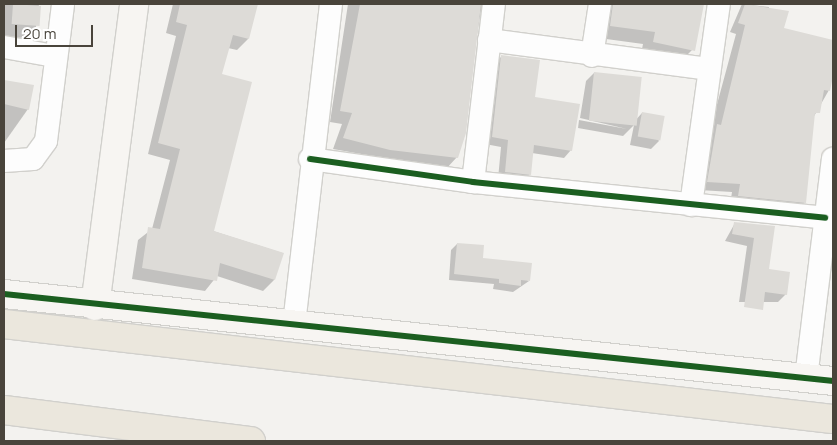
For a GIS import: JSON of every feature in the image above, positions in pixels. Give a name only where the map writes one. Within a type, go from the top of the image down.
[{"type":"highway","points":[[4,324],[384,370],[833,419]]},
{"type":"highway","points":[[4,410],[251,441]]},
{"type":"street","points":[[4,161],[33,158],[46,141],[54,56],[63,4]]},
{"type":"street","points":[[96,300],[134,4]]},
{"type":"street","points":[[294,324],[310,160],[331,4]]},
{"type":"street","points":[[473,182],[494,4]]},
{"type":"street","points":[[592,56],[600,4]]},
{"type":"street","points":[[691,205],[708,68],[719,4]]},
{"type":"street","points":[[489,40],[592,56],[708,68]]},
{"type":"street","points":[[4,47],[54,56]]},
{"type":"street","points":[[806,378],[833,159]]},
{"type":"street","points":[[310,160],[473,182],[825,218]]},
{"type":"street","points":[[4,278],[96,300]]},
{"type":"street","points":[[4,294],[96,300],[294,324],[833,381]]},
{"type":"building","points":[[13,4],[41,6],[40,26],[12,24]]},
{"type":"building","points":[[180,4],[258,4],[249,39],[233,35],[222,74],[252,82],[214,231],[284,253],[275,280],[220,263],[217,281],[142,268],[148,227],[160,229],[180,149],[158,143],[187,25],[176,22]]},
{"type":"building","points":[[360,4],[481,4],[466,133],[458,158],[390,150],[343,138],[352,113],[340,111]]},
{"type":"building","points":[[613,4],[704,4],[695,51],[653,42],[655,32],[610,26]]},
{"type":"building","points":[[745,4],[789,11],[784,28],[833,40],[833,76],[830,91],[824,90],[820,113],[815,113],[806,203],[738,196],[740,184],[707,182],[717,124],[721,125],[745,25],[738,23]]},
{"type":"building","points":[[501,55],[540,60],[535,97],[580,104],[572,151],[534,145],[531,175],[505,172],[508,140],[492,137]]},
{"type":"building","points":[[594,72],[642,77],[637,126],[589,121]]},
{"type":"building","points":[[4,80],[34,85],[29,110],[4,104]]},
{"type":"building","points":[[642,112],[665,116],[660,141],[638,137]]},
{"type":"building","points":[[734,222],[775,226],[769,269],[790,272],[787,295],[765,292],[763,310],[744,307],[754,238],[732,234]]},
{"type":"building","points":[[457,243],[484,245],[483,258],[532,263],[530,281],[521,280],[521,286],[499,283],[499,279],[454,274]]},
{"type":"cycle path","points":[[310,159],[473,182],[825,218]]},
{"type":"cycle path","points":[[4,294],[833,381]]}]
